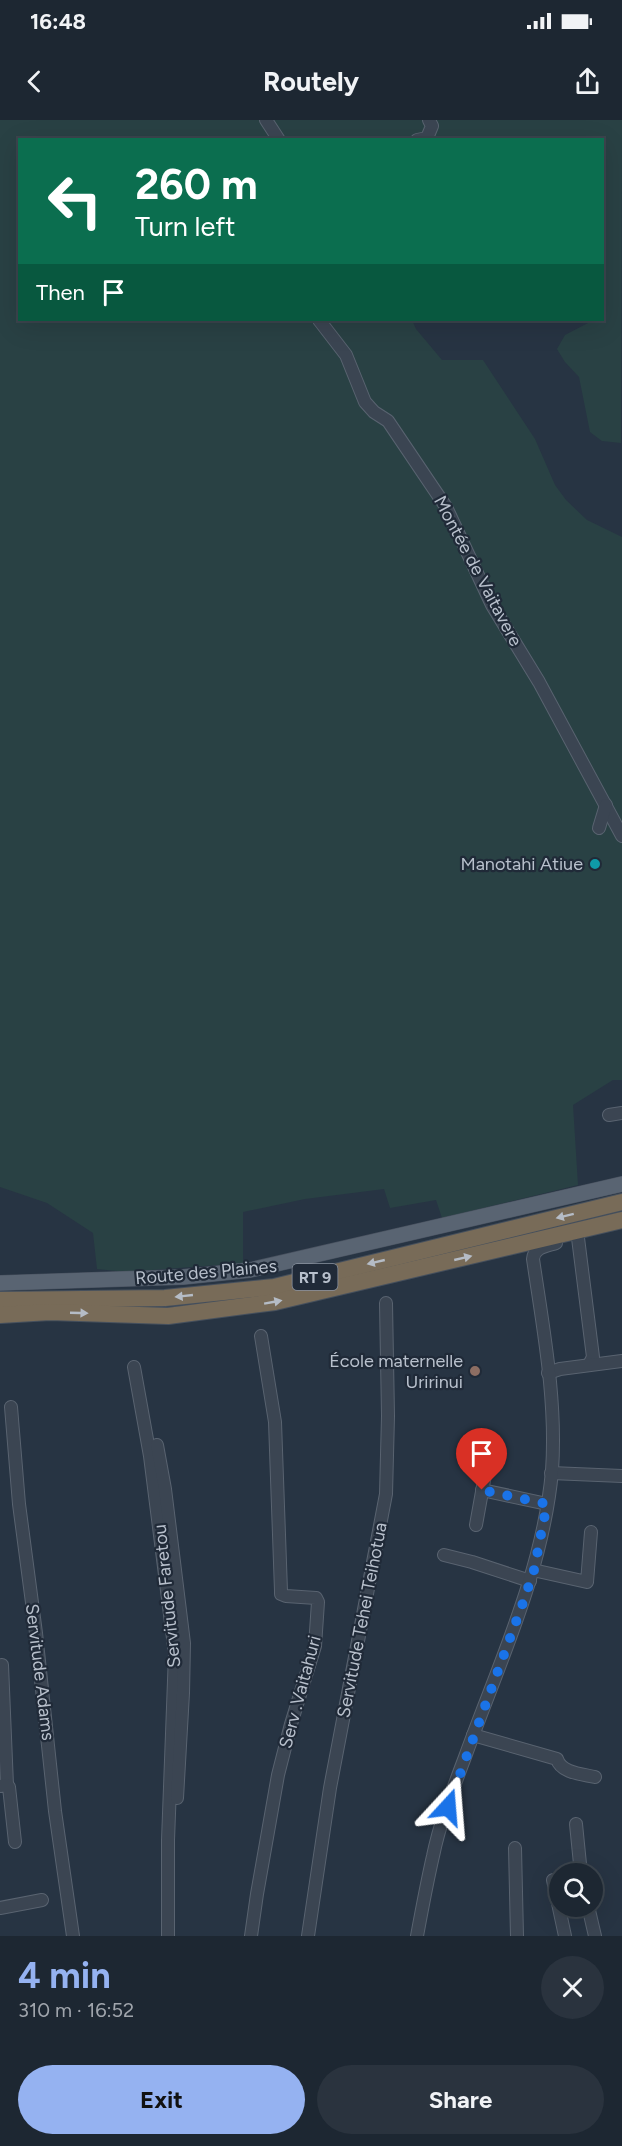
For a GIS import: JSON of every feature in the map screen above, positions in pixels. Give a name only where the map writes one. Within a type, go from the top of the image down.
[{"type":"highway","name":"Route des Plaines","points":[[0,1300],[165,1298],[274,1287],[622,1202]]},
{"type":"highway","name":"Route des Plaines","points":[[0,1315],[50,1312],[168,1316],[275,1302],[622,1220]]},
{"type":"main road","name":"Route des Plaines","points":[[0,1283],[183,1277],[250,1270],[303,1260],[622,1184]]},
{"type":"street","points":[[266,120],[278,138]]},
{"type":"street","points":[[427,138],[432,126],[429,120]]},
{"type":"street","name":"Montée de Vaitavere","points":[[320,321],[346,355],[365,402],[374,412],[388,421],[446,507],[498,615],[539,682],[622,836]]},
{"type":"street","points":[[599,828],[606,805]]},
{"type":"street","points":[[609,1115],[622,1113]]},
{"type":"street","points":[[417,1936],[433,1855],[444,1817],[532,1575],[547,1504],[553,1424],[533,1259],[536,1251],[546,1246],[622,1228]]},
{"type":"street","points":[[578,1238],[593,1358],[589,1365]]},
{"type":"street","name":"Servitude Tehei Teihotua","points":[[308,1936],[328,1797],[386,1494],[388,1416],[386,1303]]},
{"type":"street","name":"Serv .Vaitahuri","points":[[251,1936],[278,1775],[315,1646],[318,1602],[316,1598],[286,1596],[280,1591],[275,1422],[261,1336]]},
{"type":"street","points":[[549,1377],[554,1371],[622,1361]]},
{"type":"street","name":"Servitude Faretou","points":[[134,1366],[150,1456],[175,1654],[168,1840],[168,1936]]},
{"type":"street","points":[[549,1377],[622,1366]]},
{"type":"street","name":"Servitude Adams","points":[[11,1407],[19,1504],[36,1633],[55,1811],[74,1936]]},
{"type":"street","name":"Servitude Faretou","points":[[149,1409],[165,1489],[184,1643],[174,1852],[175,1936]]},
{"type":"street","points":[[476,1525],[487,1464]]},
{"type":"street","points":[[551,1473],[622,1476]]},
{"type":"street","points":[[482,1490],[547,1504]]},
{"type":"street","points":[[444,1555],[532,1575],[587,1582],[591,1532]]},
{"type":"street","points":[[2,1665],[4,1786],[10,1790],[15,1842]]},
{"type":"street","points":[[473,1735],[557,1759],[558,1764],[566,1770],[595,1777]]},
{"type":"street","points":[[576,1824],[580,1863]]},
{"type":"street","points":[[515,1848],[517,1936]]},
{"type":"street","points":[[0,1908],[42,1900]]},
{"type":"street","points":[[561,1917],[565,1936]]},
{"type":"street","points":[[591,1917],[595,1936]]},
{"type":"green space","points":[[0,120],[622,120],[621,443],[602,441],[590,432],[579,377],[557,349],[565,335],[590,321],[604,321],[604,138],[18,138],[18,321],[412,321],[416,329],[442,360],[483,360],[535,439],[555,485],[566,500],[587,520],[622,537],[622,1080],[613,1080],[573,1105],[578,1185],[442,1218],[436,1200],[390,1208],[384,1189],[305,1199],[243,1212],[243,1263],[126,1272],[97,1269],[93,1233],[47,1203],[0,1187]]},
{"type":"place","name":"Manotahi Atiue","points":[[595,864]]},
{"type":"place","name":"École maternelle Uririnui","points":[[475,1371]]},
{"type":"route","points":[[448,1807],[534,1570],[547,1504],[482,1490]]}]
